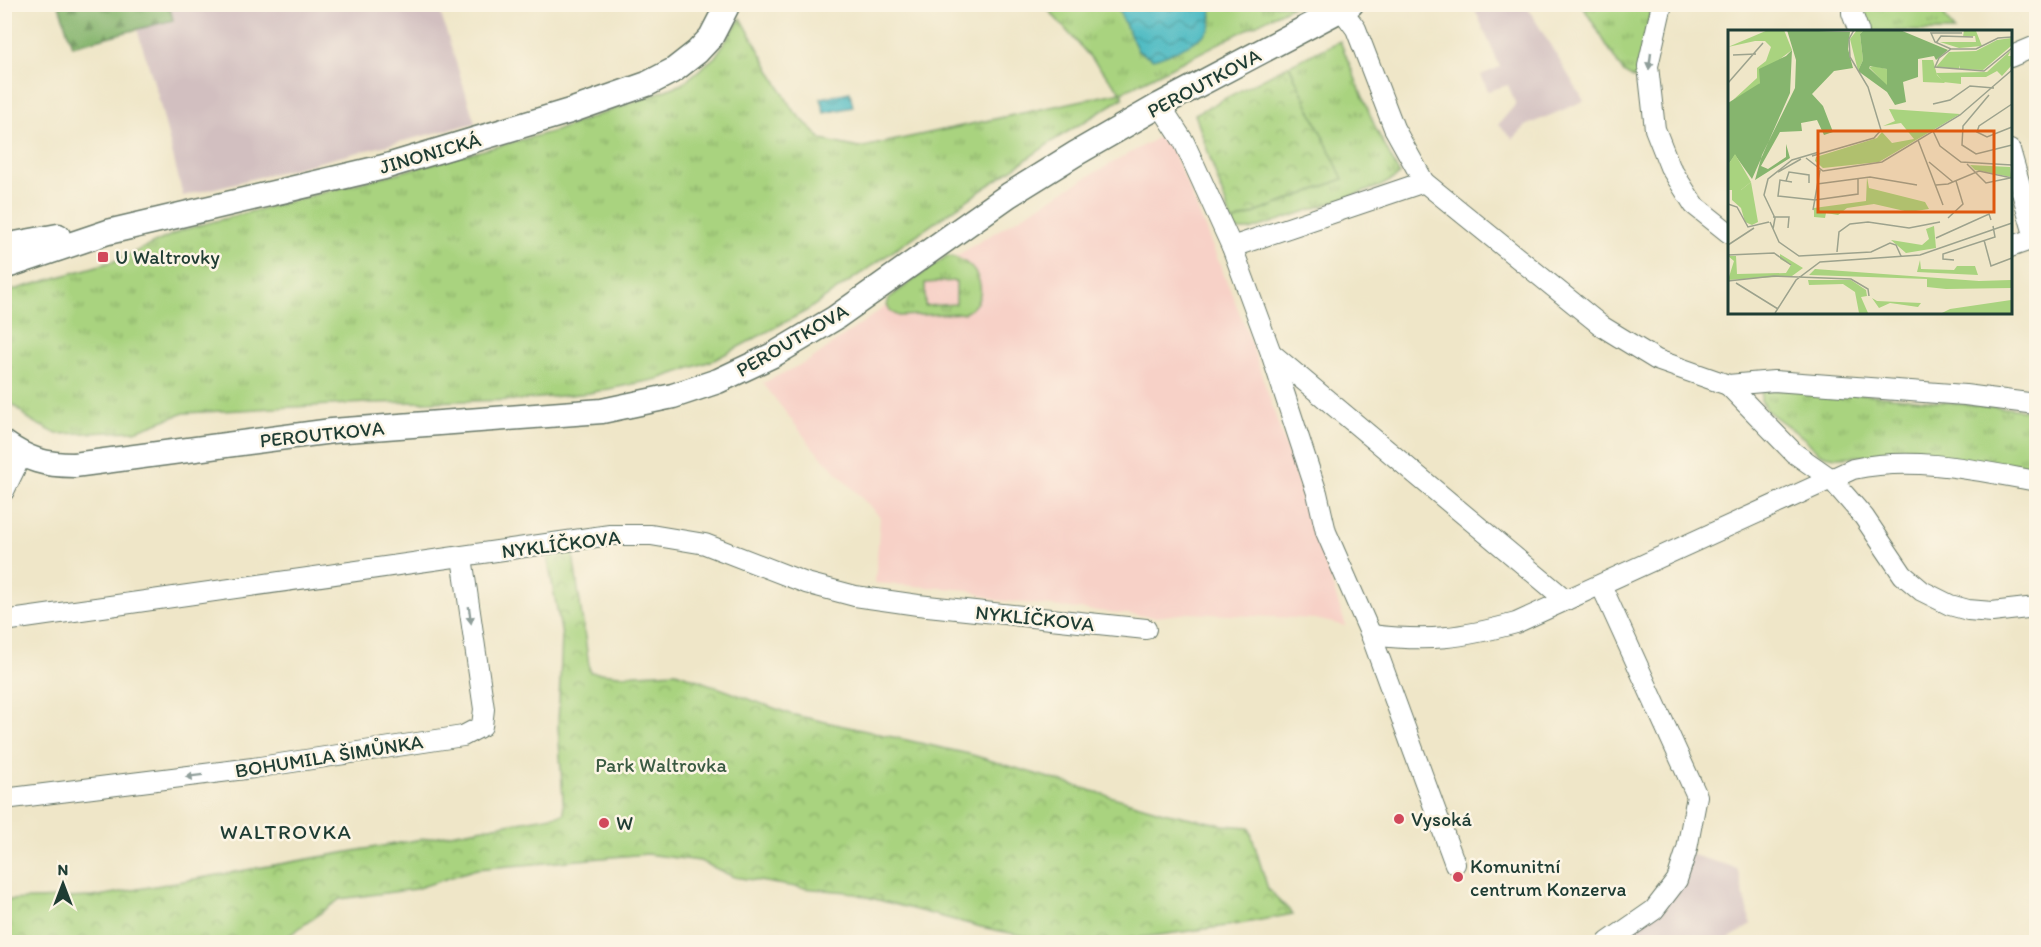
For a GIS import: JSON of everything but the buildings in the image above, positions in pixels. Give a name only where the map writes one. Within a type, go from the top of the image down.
[{"type":"street","name":"JINONICKÁ","points":[[4,267],[96,235],[384,167],[570,111],[647,84],[674,70],[697,52],[711,37],[728,4]]},
{"type":"street","points":[[1662,4],[1648,66],[1655,129],[1670,167],[1694,205],[1728,233]]},
{"type":"street","points":[[1852,4],[1852,12],[1858,30]]},
{"type":"street","points":[[1347,7],[1394,128],[1424,182],[1603,327],[1657,360],[1728,385],[1774,381],[1965,395],[2037,404]]},
{"type":"street","name":"PEROUTKOVA","points":[[12,446],[44,463],[74,465],[332,431],[564,415],[633,405],[673,396],[748,368],[799,341],[1010,195],[1160,105],[1347,7]]},
{"type":"street","points":[[2011,57],[2037,46]]},
{"type":"street","points":[[1160,105],[1184,142],[1232,247],[1271,353],[1317,493],[1326,532],[1371,635],[1455,864]]},
{"type":"street","points":[[2011,153],[2036,238],[2011,247]]},
{"type":"street","points":[[1232,247],[1424,182]]},
{"type":"street","name":"JINONICKÁ","points":[[4,246],[52,236],[96,235]]},
{"type":"street","points":[[1271,353],[1566,600]]},
{"type":"street","points":[[1728,385],[1794,453],[1830,478],[1864,517],[1903,575],[1922,591],[1968,610],[1992,612],[2037,607]]},
{"type":"street","points":[[4,491],[12,446]]},
{"type":"street","points":[[1371,635],[1412,640],[1465,637],[1516,623],[1830,478],[1871,465],[1927,463],[2037,481]]},
{"type":"street","name":"NYKLÍČKOVA","points":[[4,621],[610,535],[651,536],[705,544],[806,583],[855,596],[918,605],[1146,629]]},
{"type":"street","name":"BOHUMILA ŠIMŮNKA","points":[[4,799],[300,761],[462,736],[482,726],[484,709],[462,557]]},
{"type":"street","points":[[1601,585],[1697,796],[1688,849],[1677,880],[1654,910],[1608,942]]},
{"type":"shaded area","points":[[169,5],[438,5],[475,123],[183,196],[157,92],[137,29],[173,20]]},
{"type":"shaded area","points":[[1473,5],[1526,5],[1584,101],[1527,125],[1513,139],[1498,125],[1516,104],[1508,85],[1488,91],[1481,75],[1500,67]]},
{"type":"shaded area","points":[[1166,133],[1247,331],[1346,626],[1315,619],[1189,613],[1155,617],[995,600],[969,590],[875,583],[880,517],[814,449],[763,383],[810,360],[956,256],[1087,177]]},
{"type":"shaded area","points":[[1679,851],[1737,868],[1751,925],[1723,942],[1595,942],[1641,909],[1666,883]]},
{"type":"green space","points":[[59,5],[169,5],[173,20],[72,46]]},
{"type":"green space","points":[[1044,5],[1116,5],[1138,51],[1212,17],[1210,5],[1295,5],[1122,92],[1123,98],[1059,137],[806,311],[714,360],[658,379],[589,393],[521,400],[367,403],[184,413],[135,431],[57,434],[31,421],[5,397],[4,325],[10,291],[118,260],[182,230],[555,131],[682,84],[715,57],[741,18],[792,109],[822,140],[859,148],[1121,92]]},
{"type":"green space","points":[[1582,5],[1652,5],[1639,81],[1623,72]]},
{"type":"green space","points":[[1863,5],[1938,5],[1953,30],[1872,30],[1864,14]]},
{"type":"green space","points":[[1340,41],[1376,129],[1400,175],[1381,186],[1250,230],[1234,230],[1232,222],[1342,179],[1289,65]]},
{"type":"green space","points":[[1289,65],[1343,179],[1232,222],[1195,114]]},
{"type":"green space","points":[[947,256],[958,258],[967,264],[979,280],[979,298],[973,307],[964,313],[899,316],[891,312],[887,305],[889,298]],"holes":[[[956,281],[956,304],[925,306],[925,283]]]},
{"type":"green space","points":[[1802,388],[2036,411],[2036,472],[1929,454],[1836,457],[1820,454],[1805,439],[1766,410],[1761,400],[1762,391]]},
{"type":"green space","name":"Park Waltrovka","points":[[571,541],[590,672],[620,675],[676,672],[790,714],[969,754],[1163,812],[1223,825],[1249,827],[1268,889],[1293,914],[1234,925],[1123,940],[1053,942],[981,927],[848,892],[802,888],[734,877],[700,861],[647,854],[476,869],[415,889],[340,899],[280,942],[5,942],[5,900],[93,897],[564,814],[558,725],[562,636],[545,545]]},
{"type":"water","points":[[1116,5],[1210,5],[1211,25],[1207,33],[1193,42],[1153,59],[1138,51]]},
{"type":"water","points":[[850,92],[853,107],[824,113],[821,98]]},
{"type":"place","name":"U Waltrovky","points":[[103,257]]},
{"type":"place","name":"Vysoká","points":[[1399,819]]},
{"type":"place","name":"W","points":[[604,823]]},
{"type":"place","name":"Komunitní centrum Konzerva","points":[[1458,877]]},
{"type":"district","name":"WALTROVKA","points":[[286,832]]}]
